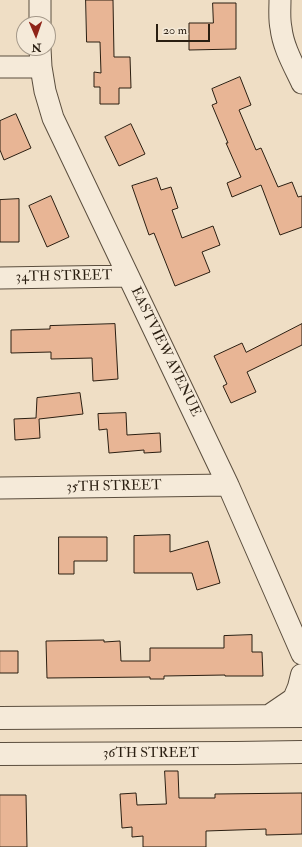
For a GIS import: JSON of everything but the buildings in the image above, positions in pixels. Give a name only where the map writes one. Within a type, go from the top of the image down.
[{"type":"street","points":[[40,0],[40,16]]},
{"type":"street","points":[[280,0],[280,28],[283,40],[297,64],[302,83]]},
{"type":"street","points":[[0,67],[41,57]]},
{"type":"street","name":"EASTVIEW AVENUE","points":[[41,57],[44,91],[53,118],[228,485],[302,654]]},
{"type":"street","name":"34TH STREET","points":[[0,278],[128,276]]},
{"type":"street","name":"35TH STREET","points":[[0,488],[228,485]]},
{"type":"street","points":[[269,716],[294,699],[302,675]]},
{"type":"street","points":[[0,718],[302,716]]},
{"type":"street","name":"36TH STREET","points":[[0,754],[302,752]]}]
